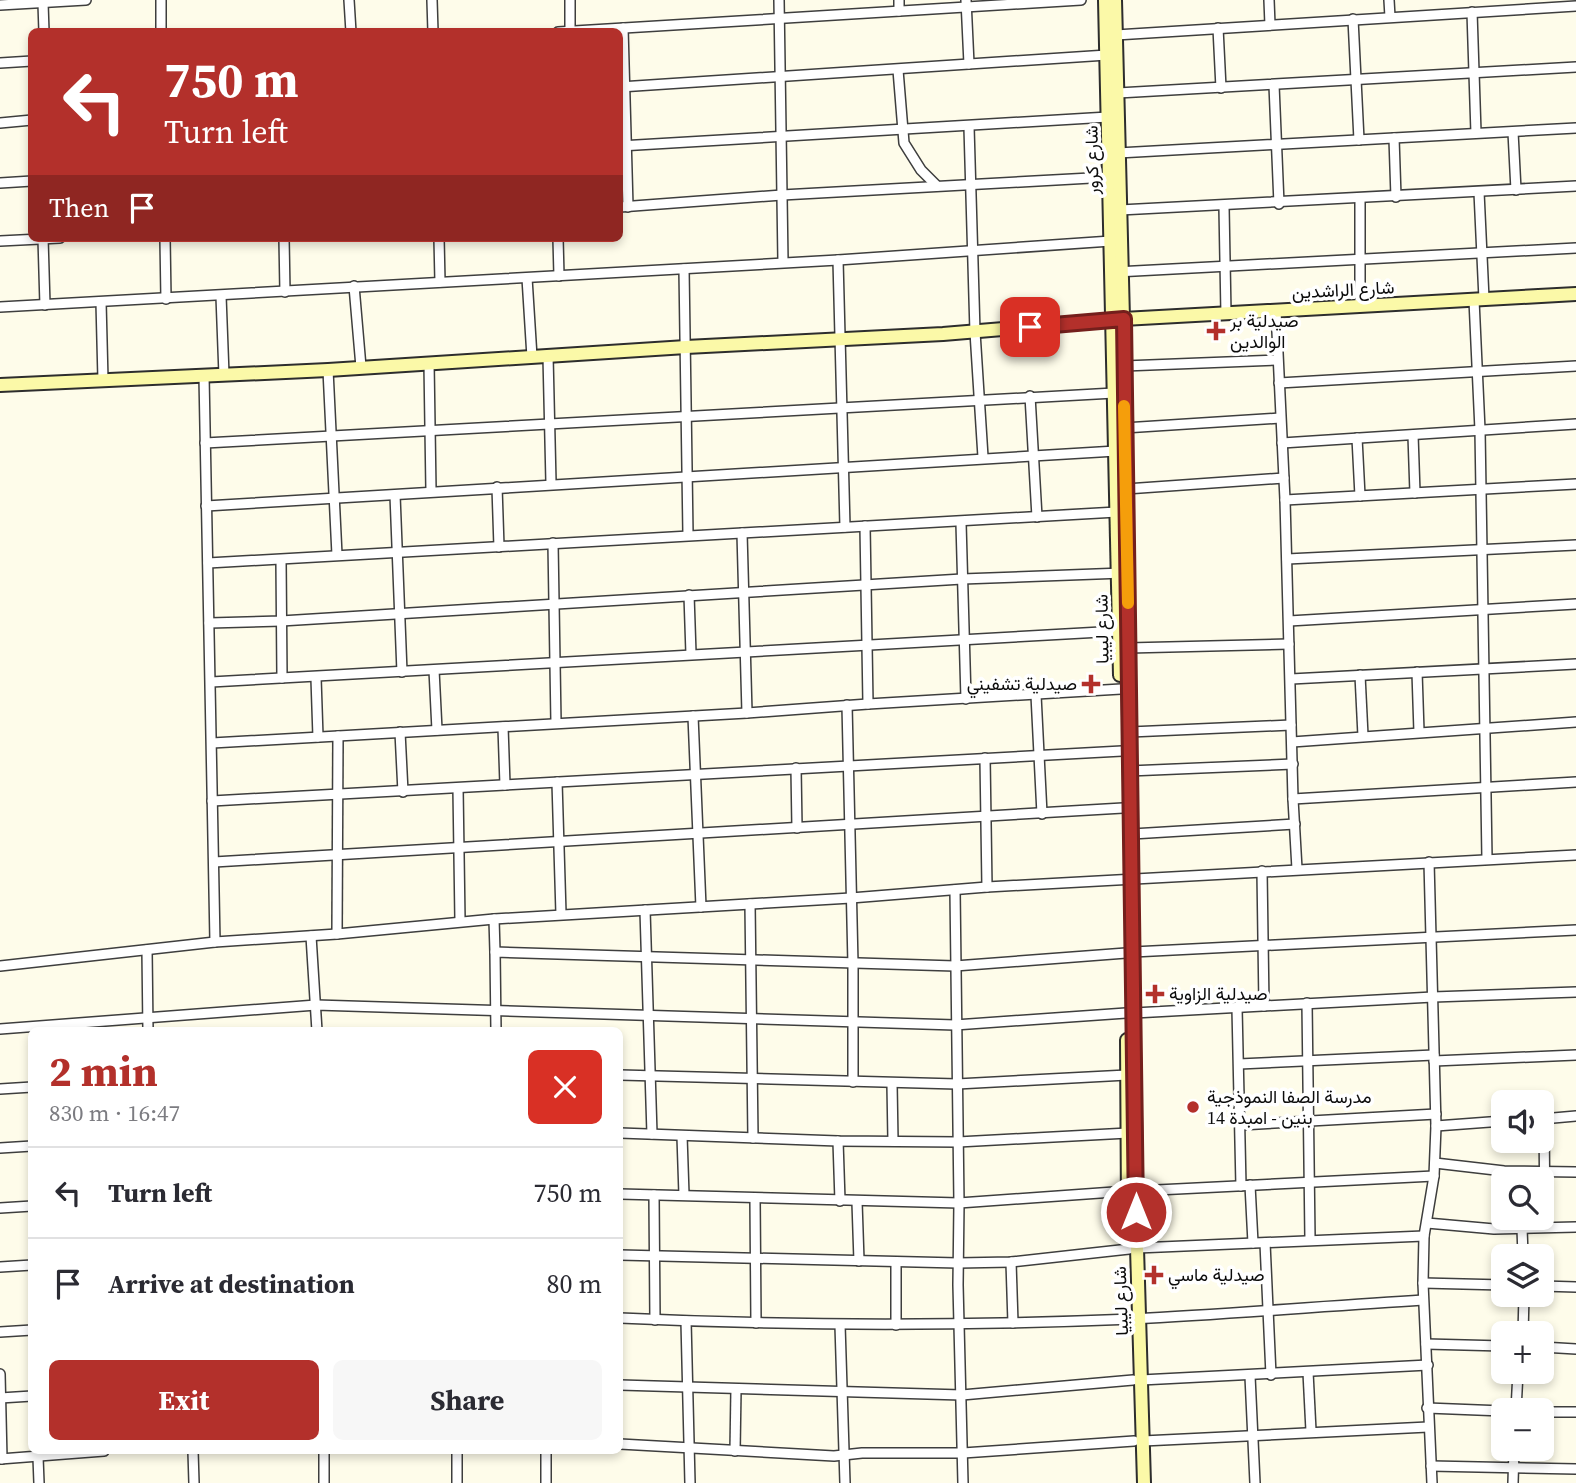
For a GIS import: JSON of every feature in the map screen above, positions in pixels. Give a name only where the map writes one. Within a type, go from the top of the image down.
[{"type":"main road","name":"شارع كرور","points":[[1105,0],[1111,241],[1117,272]]},
{"type":"main road","name":"شارع كرور","points":[[1115,0],[1121,211],[1117,272],[1118,320]]},
{"type":"main road","name":"شارع الراشدين","points":[[0,385],[328,370],[1576,294]]},
{"type":"main road","name":"شارع ليبيا","points":[[1118,320],[1124,366],[1126,489],[1122,531],[1128,648],[1132,834],[1128,879]]},
{"type":"main road","name":"شارع ليبيا","points":[[1118,320],[1114,393],[1115,451],[1117,512],[1122,531]]},
{"type":"main road","name":"شارع ليبيا","points":[[1123,573],[1119,631],[1123,808],[1128,879],[1133,1248],[1139,1441],[1144,1483]]},
{"type":"main road","name":"شارع ليبيا","points":[[1130,1013],[1127,1075],[1131,1126]]},
{"type":"main road","name":"شارع ليبيا","points":[[1136,1483],[1139,1441]]},
{"type":"street","points":[[0,5],[86,0]]},
{"type":"street","points":[[161,0],[161,28]]},
{"type":"street","points":[[349,0],[351,28]]},
{"type":"street","points":[[432,0],[433,28]]},
{"type":"street","points":[[570,0],[570,28]]},
{"type":"street","points":[[779,0],[783,262]]},
{"type":"street","points":[[899,0],[899,11]]},
{"type":"street","points":[[623,28],[899,11],[966,3],[1081,0]]},
{"type":"street","points":[[1269,0],[1270,25]]},
{"type":"street","points":[[1390,0],[1390,17]]},
{"type":"street","points":[[43,3],[44,28]]},
{"type":"street","points":[[966,3],[969,64]]},
{"type":"street","points":[[1116,35],[1472,12],[1511,5],[1576,6]]},
{"type":"street","points":[[1472,12],[1476,133]]},
{"type":"street","points":[[1353,19],[1359,140]]},
{"type":"street","points":[[1218,28],[1221,88]]},
{"type":"street","points":[[623,87],[1107,55]]},
{"type":"street","points":[[0,63],[28,61]]},
{"type":"street","points":[[1118,93],[1576,67]]},
{"type":"street","points":[[898,70],[904,143],[913,159],[937,186]]},
{"type":"street","points":[[1275,85],[1279,204]]},
{"type":"street","points":[[1108,117],[623,146],[624,207],[972,183],[1109,177]]},
{"type":"street","points":[[0,122],[28,120]]},
{"type":"street","points":[[969,127],[975,332],[983,457]]},
{"type":"street","points":[[1118,153],[1576,128]]},
{"type":"street","points":[[1513,132],[1516,190]]},
{"type":"street","points":[[1394,138],[1396,197]]},
{"type":"street","points":[[0,183],[28,181]]},
{"type":"street","points":[[1121,211],[1576,186]]},
{"type":"street","points":[[1479,192],[1482,252],[1477,372],[1487,859]]},
{"type":"street","points":[[1360,199],[1360,306]]},
{"type":"street","points":[[1224,207],[1226,314]]},
{"type":"street","points":[[0,241],[28,239]]},
{"type":"street","points":[[0,307],[838,260],[1111,241]]},
{"type":"street","points":[[43,242],[45,305]]},
{"type":"street","points":[[165,242],[166,299]]},
{"type":"street","points":[[284,242],[285,292]]},
{"type":"street","points":[[439,242],[440,282]]},
{"type":"street","points":[[558,242],[559,276]]},
{"type":"street","points":[[1117,272],[1576,248]]},
{"type":"street","points":[[838,260],[845,527]]},
{"type":"street","points":[[684,268],[688,535]]},
{"type":"street","points":[[527,278],[532,357]]},
{"type":"street","points":[[354,286],[361,367]]},
{"type":"street","points":[[221,296],[224,375]]},
{"type":"street","points":[[101,302],[103,380]]},
{"type":"street","points":[[1276,311],[1297,869]]},
{"type":"street","points":[[548,356],[551,483]]},
{"type":"street","points":[[1124,366],[1277,360]]},
{"type":"street","points":[[429,363],[431,491]]},
{"type":"street","points":[[1279,383],[1576,366]]},
{"type":"street","points":[[328,370],[337,555]]},
{"type":"street","points":[[204,376],[215,942]]},
{"type":"street","points":[[205,443],[1114,393]]},
{"type":"street","points":[[1030,396],[1037,517]]},
{"type":"street","points":[[1124,428],[1280,418]]},
{"type":"street","points":[[1282,443],[1576,424]]},
{"type":"street","points":[[1413,435],[1415,493]]},
{"type":"street","points":[[1357,438],[1360,496]]},
{"type":"street","points":[[206,506],[551,483],[1115,451]]},
{"type":"street","points":[[1126,489],[1284,478]]},
{"type":"street","points":[[1285,500],[1576,484]]},
{"type":"street","points":[[497,487],[499,547]]},
{"type":"street","points":[[396,495],[402,672]]},
{"type":"street","points":[[208,563],[688,535],[961,523],[1117,512]]},
{"type":"street","points":[[961,523],[966,699]]},
{"type":"street","points":[[865,526],[868,704]]},
{"type":"street","points":[[742,533],[747,713]]},
{"type":"street","points":[[553,543],[556,723]]},
{"type":"street","points":[[1287,559],[1576,545]]},
{"type":"street","points":[[281,560],[282,678]]},
{"type":"street","points":[[209,623],[281,621],[962,579],[1123,573]]},
{"type":"street","points":[[689,595],[691,654]]},
{"type":"street","points":[[1289,621],[1576,604]]},
{"type":"street","points":[[211,682],[1119,631]]},
{"type":"street","points":[[1128,648],[1289,644]]},
{"type":"street","points":[[1291,679],[1576,664]]},
{"type":"street","points":[[434,670],[437,730]]},
{"type":"street","points":[[1417,672],[1419,732]]},
{"type":"street","points":[[1360,675],[1363,736]]},
{"type":"street","points":[[316,678],[318,737]]},
{"type":"street","points":[[212,743],[1121,689]]},
{"type":"street","points":[[1036,695],[1042,814]]},
{"type":"street","points":[[847,705],[853,1082]]},
{"type":"street","points":[[693,716],[701,907]]},
{"type":"street","points":[[1292,742],[1576,722]]},
{"type":"street","points":[[1129,732],[1291,725]]},
{"type":"street","points":[[503,727],[505,785]]},
{"type":"street","points":[[400,732],[403,792]]},
{"type":"street","points":[[337,934],[338,736]]},
{"type":"street","points":[[212,801],[1122,751]]},
{"type":"street","points":[[985,758],[988,887]]},
{"type":"street","points":[[1129,771],[1293,764]]},
{"type":"street","points":[[796,768],[797,828]]},
{"type":"street","points":[[557,782],[561,914]]},
{"type":"street","points":[[1293,799],[1576,782]]},
{"type":"street","points":[[458,788],[460,921]]},
{"type":"street","points":[[214,862],[1123,808]]},
{"type":"street","points":[[1132,834],[1295,824]]},
{"type":"street","points":[[0,966],[215,942],[337,934],[460,921],[851,898],[988,887],[1576,855]]},
{"type":"street","points":[[1429,862],[1436,1163],[1424,1236],[1423,1300],[1432,1483]]},
{"type":"street","points":[[1262,871],[1264,1006]]},
{"type":"street","points":[[955,890],[963,1483]]},
{"type":"street","points":[[750,904],[753,1138]]},
{"type":"street","points":[[645,910],[652,1134]]},
{"type":"street","points":[[494,919],[496,1027]]},
{"type":"street","points":[[495,952],[955,966],[1262,945],[1576,930]]},
{"type":"street","points":[[312,936],[317,1027]]},
{"type":"street","points":[[147,950],[148,1027]]},
{"type":"street","points":[[30,1027],[316,1005],[955,1025],[1307,1003],[1576,992]]},
{"type":"street","points":[[1307,1003],[1310,1239]]},
{"type":"street","points":[[1237,1008],[1245,1186],[1253,1243]]},
{"type":"street","points":[[0,1029],[28,1027]]},
{"type":"street","points":[[1239,1064],[1576,1055]]},
{"type":"street","points":[[623,1075],[957,1084],[1127,1075]]},
{"type":"street","points":[[892,1084],[893,1142]]},
{"type":"street","points":[[0,1089],[28,1087]]},
{"type":"street","points":[[1241,1125],[1436,1114]]},
{"type":"street","points":[[1554,1118],[1576,1116]]},
{"type":"street","points":[[1436,1126],[1491,1122]]},
{"type":"street","points":[[623,1133],[838,1141],[958,1142],[1131,1126]]},
{"type":"street","points":[[682,1136],[684,1195]]},
{"type":"street","points":[[838,1141],[840,1201]]},
{"type":"street","points":[[0,1148],[28,1146]]},
{"type":"street","points":[[1436,1163],[1491,1169]]},
{"type":"street","points":[[1554,1171],[1576,1172]]},
{"type":"street","points":[[623,1194],[959,1203],[1132,1191],[1434,1176]]},
{"type":"street","points":[[654,1195],[655,1320]]},
{"type":"street","points":[[755,1198],[756,1323]]},
{"type":"street","points":[[857,1202],[859,1261]]},
{"type":"street","points":[[0,1208],[28,1206]]},
{"type":"street","points":[[1427,1223],[1491,1229]]},
{"type":"street","points":[[1554,1227],[1576,1227]]},
{"type":"street","points":[[623,1255],[1011,1262],[1133,1248],[1424,1236]]},
{"type":"street","points":[[1265,1242],[1270,1375]]},
{"type":"street","points":[[896,1262],[896,1325]]},
{"type":"street","points":[[1011,1262],[1013,1322]]},
{"type":"street","points":[[0,1267],[28,1265]]},
{"type":"street","points":[[1423,1283],[1491,1285]]},
{"type":"street","points":[[1554,1286],[1576,1287]]},
{"type":"street","points":[[623,1318],[896,1325],[1135,1319],[1423,1300]]},
{"type":"street","points":[[686,1321],[690,1483]]},
{"type":"street","points":[[841,1325],[845,1483]]},
{"type":"street","points":[[0,1332],[28,1330]]},
{"type":"street","points":[[1426,1344],[1491,1346]]},
{"type":"street","points":[[1554,1348],[1576,1349]]},
{"type":"street","points":[[623,1385],[962,1395],[1137,1380],[1428,1365]]},
{"type":"street","points":[[1308,1372],[1311,1431]]},
{"type":"street","points":[[0,1374],[1,1459],[63,1454]]},
{"type":"street","points":[[1250,1376],[1255,1483]]},
{"type":"street","points":[[735,1451],[736,1389]]},
{"type":"street","points":[[0,1398],[28,1396]]},
{"type":"street","points":[[1427,1408],[1491,1411]]},
{"type":"street","points":[[1554,1412],[1576,1412]]},
{"type":"street","points":[[623,1444],[844,1455],[963,1453],[1311,1431],[1428,1427]]},
{"type":"street","points":[[193,1454],[194,1483]]},
{"type":"street","points":[[324,1454],[324,1483]]},
{"type":"street","points":[[457,1454],[457,1483]]},
{"type":"street","points":[[546,1454],[546,1483]]},
{"type":"street","points":[[38,1457],[39,1483]]},
{"type":"street","points":[[1513,1483],[1514,1461]]},
{"type":"street","points":[[1431,1466],[1576,1469]]},
{"type":"slow traffic","points":[[1124,406],[1128,603]]},
{"type":"place","name":"صيدلية بر الوالدين","points":[[1216,331]]},
{"type":"place","name":"صيدلية تشفيني","points":[[1091,684]]},
{"type":"place","name":"صيدلية الزاوية","points":[[1155,994]]},
{"type":"place","name":"مدرسة الصفا النموذجية بنين - امبدة 14","points":[[1193,1107]]},
{"type":"place","name":"صيدلية ماسي","points":[[1154,1275]]},
{"type":"route","points":[[1030,327],[1124,319],[1136,1212]]}]
